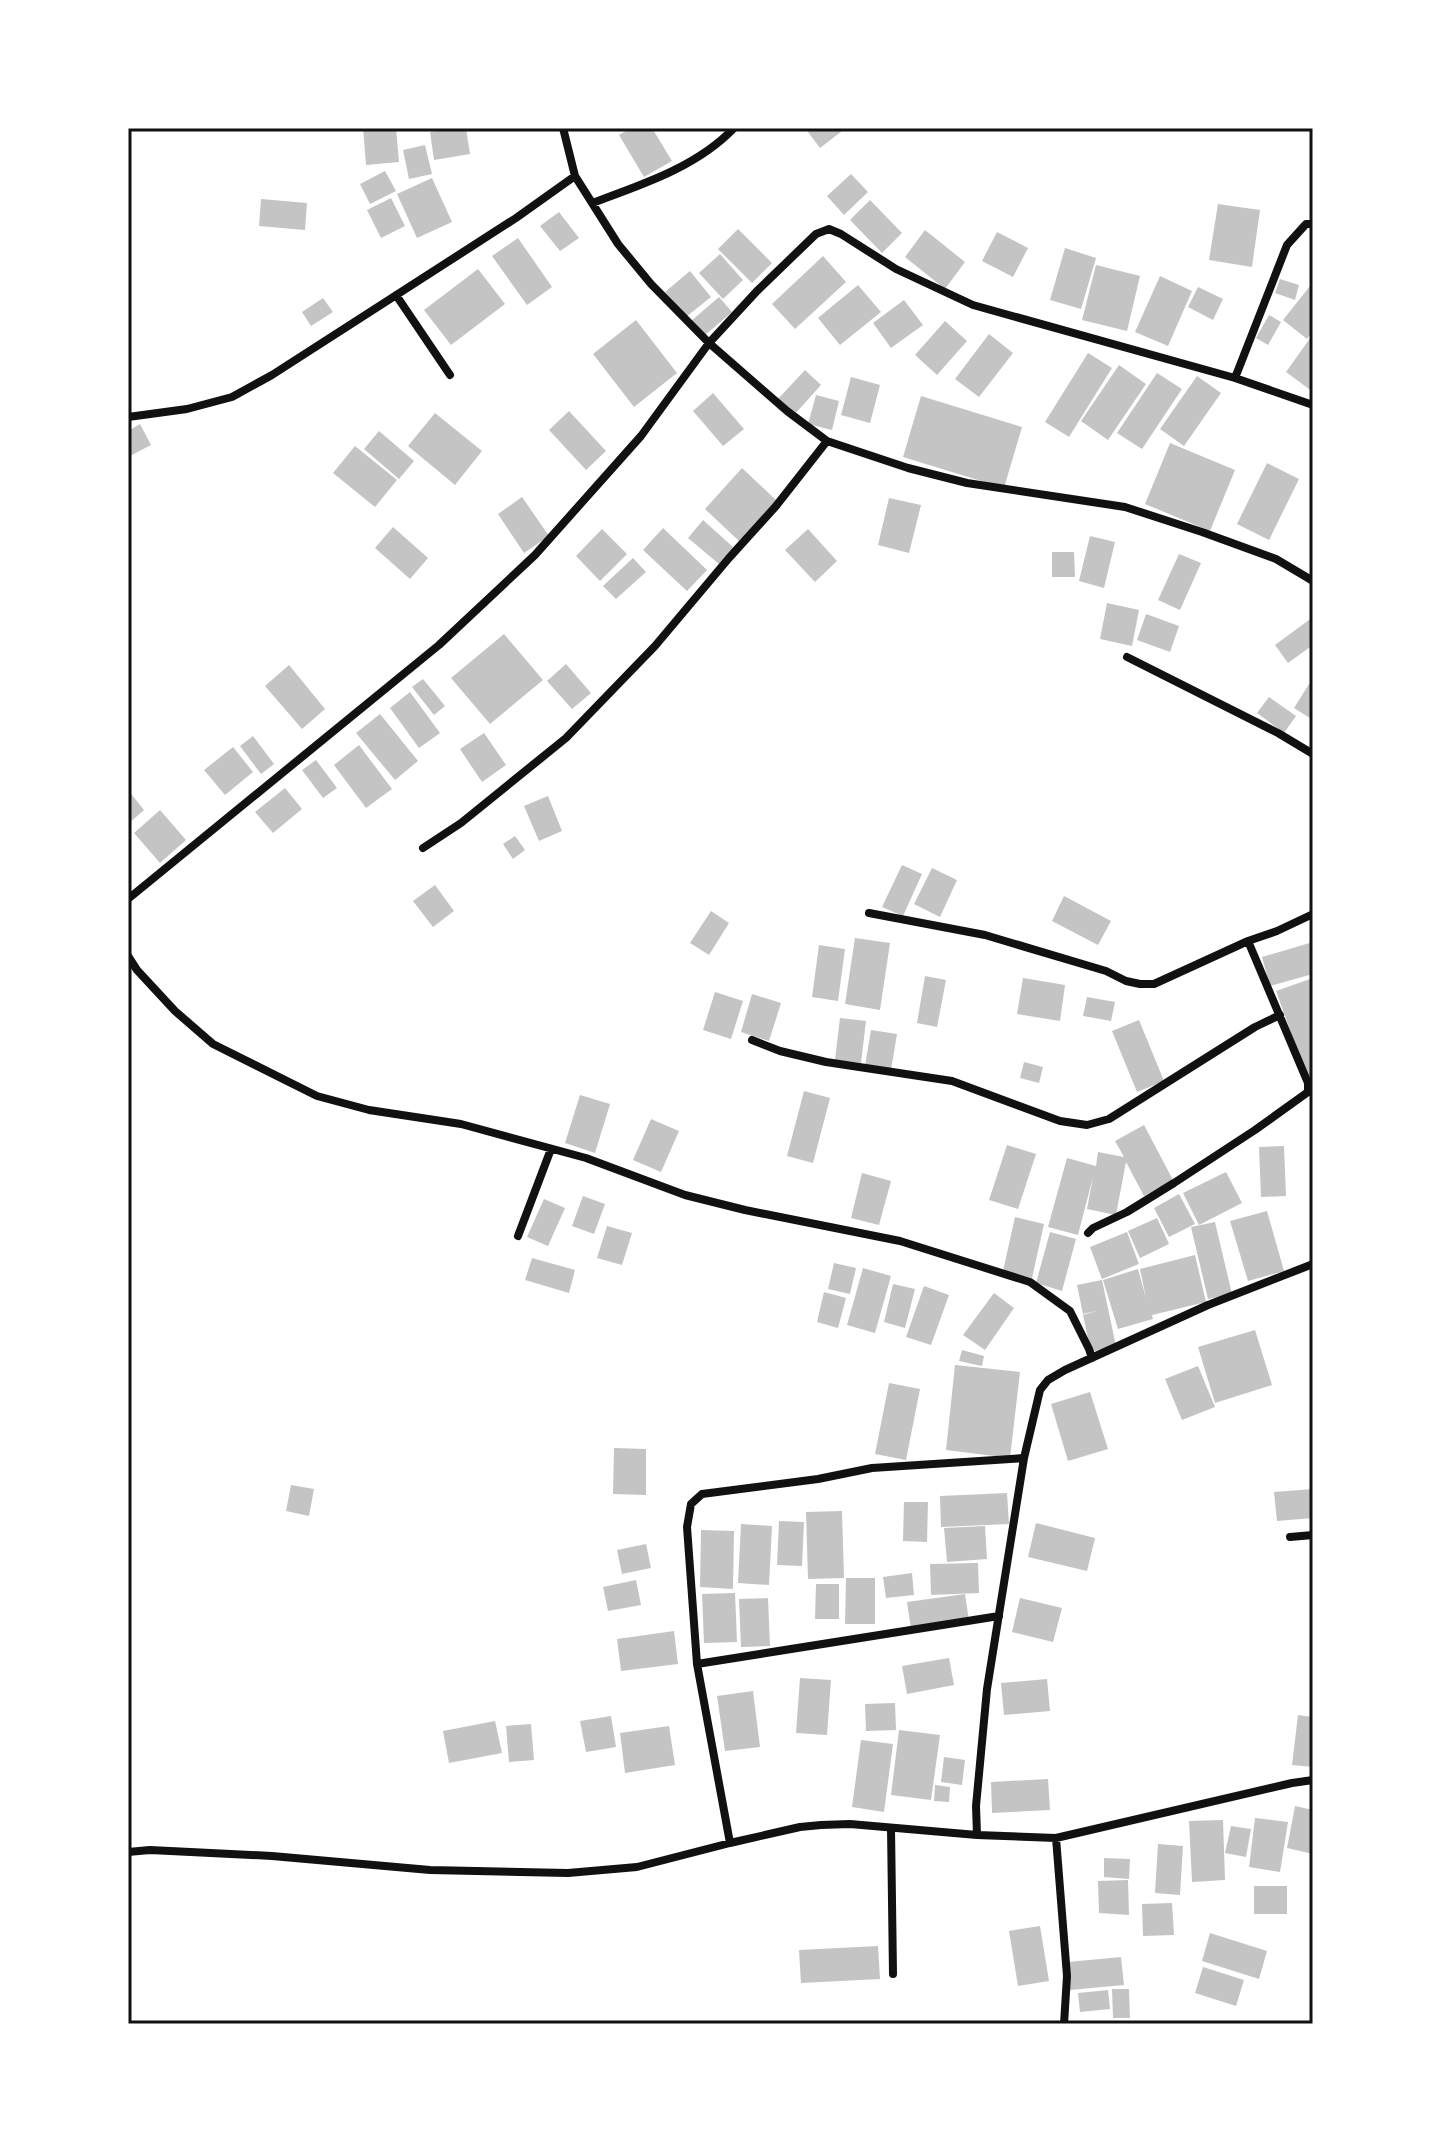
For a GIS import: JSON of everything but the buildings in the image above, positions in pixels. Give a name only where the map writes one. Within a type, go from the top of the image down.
[{"type":"street","points":[[563,128],[575,176],[618,244],[651,284],[709,343],[787,411],[827,441],[908,468],[967,483],[1125,507],[1276,559],[1313,581]]},
{"type":"street","points":[[592,203],[682,165],[721,141],[734,128]]},
{"type":"street","points":[[128,417],[187,409],[232,397],[272,375],[516,218],[575,176]]},
{"type":"street","points":[[1235,378],[1287,245],[1306,224],[1313,224]]},
{"type":"street","points":[[128,899],[439,645],[535,555],[641,436],[709,343],[816,234],[829,229],[841,234],[896,269],[973,305],[1235,378],[1313,405]]},
{"type":"street","points":[[396,295],[450,375]]},
{"type":"street","points":[[423,848],[461,823],[566,738],[655,646],[776,506],[827,441]]},
{"type":"street","points":[[1127,657],[1278,733],[1313,754]]},
{"type":"street","points":[[869,913],[985,935],[1140,984],[1154,984],[1313,914]]},
{"type":"street","points":[[1088,1233],[1198,1168],[1308,1092],[1308,1083],[1248,941]]},
{"type":"street","points":[[128,956],[175,1011],[213,1044],[317,1096],[369,1110],[461,1124],[586,1158],[685,1195],[900,1241],[1030,1282],[1070,1311],[1092,1358]]},
{"type":"street","points":[[752,1040],[780,1051],[826,1062],[952,1081],[1060,1121],[1087,1125],[1109,1119],[1255,1027],[1280,1015]]},
{"type":"street","points":[[518,1236],[551,1149]]},
{"type":"street","points":[[977,1835],[976,1806],[987,1689],[1024,1458],[1040,1390],[1048,1380],[1092,1358],[1208,1305],[1313,1264]]},
{"type":"street","points":[[730,1843],[697,1664],[687,1527],[691,1504],[702,1494],[818,1479],[872,1468],[1024,1458]]},
{"type":"street","points":[[1290,1537],[1313,1535]]},
{"type":"street","points":[[697,1664],[999,1616]]},
{"type":"street","points":[[128,1852],[150,1850],[272,1856],[430,1870],[568,1873],[637,1867],[800,1827],[821,1825],[850,1824],[1056,1838],[1313,1780]]},
{"type":"street","points":[[891,1828],[893,1974]]},
{"type":"street","points":[[1056,1838],[1067,1976],[1064,2024]]}]
